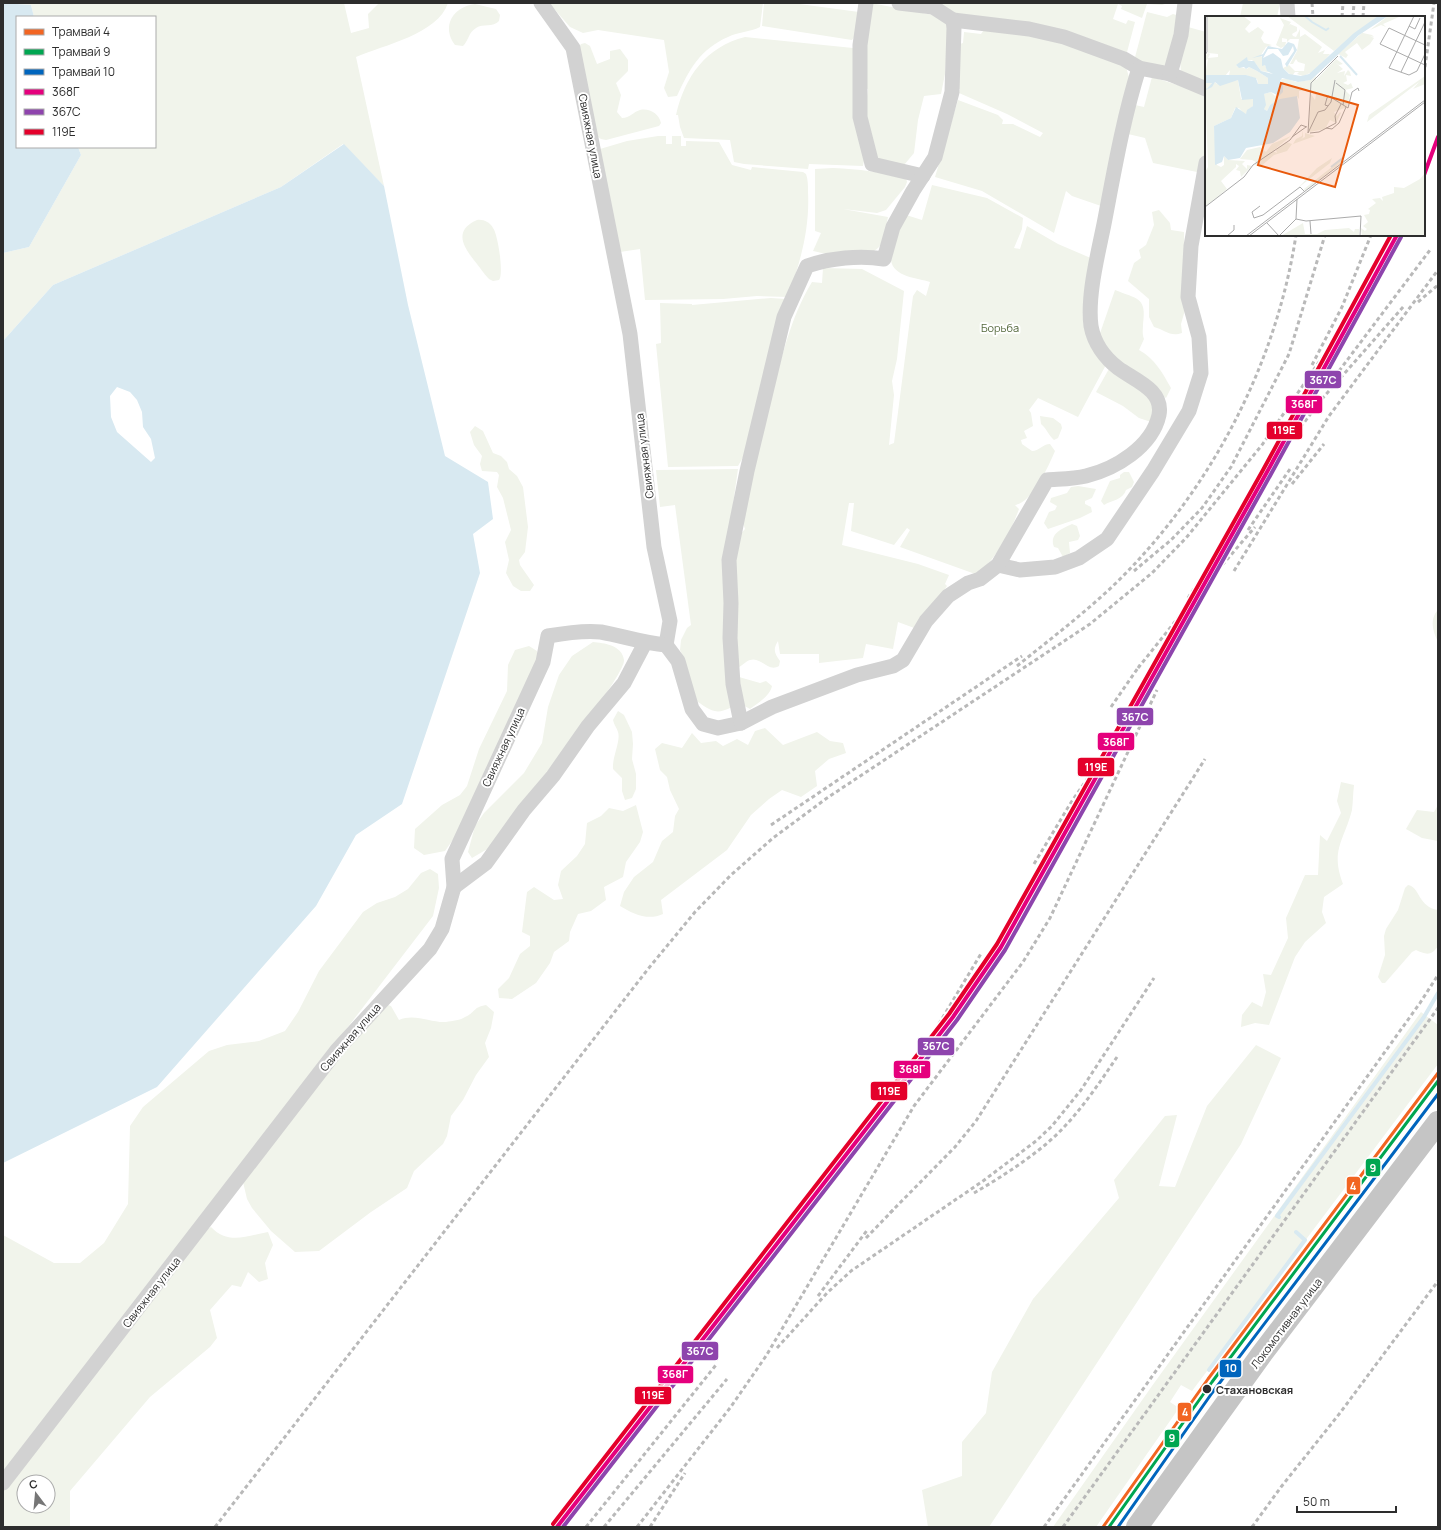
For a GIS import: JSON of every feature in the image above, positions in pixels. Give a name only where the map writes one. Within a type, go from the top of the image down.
[{"type":"main road","name":"Локомотивная улица","points":[[1137,1527],[1261,1355],[1438,1122]]},
{"type":"street","name":"Свияжная улица","points":[[3,1483],[337,1050],[430,949],[442,929],[454,887],[452,860],[543,662],[548,636],[600,632],[644,643],[666,645],[670,621],[654,547],[630,334],[573,48],[541,3]]},
{"type":"street","points":[[866,3],[860,45],[860,117],[872,164],[922,176]]},
{"type":"street","points":[[899,3],[932,5],[953,20],[1029,29],[1064,37],[1124,59],[1139,68],[1170,74],[1205,89]]},
{"type":"street","points":[[1170,74],[1182,35],[1185,3]]},
{"type":"street","points":[[1287,3],[1288,16]]},
{"type":"street","points":[[741,723],[732,676],[730,638],[731,603],[728,560],[747,471],[784,317],[807,266],[819,262],[838,260],[872,257],[884,259],[893,227],[922,176],[935,157],[952,92],[953,20]]},
{"type":"street","points":[[666,645],[678,662],[692,709],[703,724],[718,728],[741,723],[772,707],[857,675],[893,666],[903,660],[926,621],[948,596],[968,583],[980,579],[998,565],[1047,480],[1084,476],[1111,468],[1144,442],[1154,428],[1159,416],[1159,403],[1156,395],[1110,360],[1097,343],[1091,325],[1096,263],[1124,118],[1139,68]]},
{"type":"street","points":[[998,565],[1020,570],[1055,567],[1079,558],[1107,539],[1153,471],[1189,411],[1201,373],[1200,337],[1188,297],[1192,246],[1205,169]]},
{"type":"street","points":[[454,887],[486,864],[524,810],[553,776],[588,726],[624,683],[644,643]]},
{"type":"green space","points":[[3,3],[344,3],[351,33],[369,28],[368,14],[379,3],[448,3],[442,14],[422,31],[395,43],[356,57],[384,186],[343,144],[281,187],[53,285],[3,341],[3,253],[29,247],[81,155],[78,148],[156,148],[156,16],[34,16],[31,5]]},
{"type":"green space","points":[[549,3],[763,3],[760,27],[732,35],[710,48],[696,61],[677,96],[668,97],[664,88],[669,72],[664,40],[598,30],[583,33],[570,27]]},
{"type":"green space","points":[[764,3],[792,3],[859,12],[855,36],[852,40],[762,26]]},
{"type":"green space","points":[[871,3],[933,15],[946,24],[948,30],[945,74],[941,94],[924,96],[918,120],[914,153],[904,165],[877,159],[865,111],[868,89],[862,88]]},
{"type":"green space","points":[[937,3],[1168,3],[1162,5],[1147,4],[1142,18],[1121,9],[1122,6],[1118,4],[1113,19],[1126,24],[1128,20],[1135,22],[1126,56],[957,16]]},
{"type":"green space","points":[[1243,3],[1280,3],[1277,16],[1240,16]]},
{"type":"green space","points":[[475,4],[496,9],[500,15],[499,21],[494,24],[476,28],[471,32],[463,46],[455,45],[449,31],[449,24],[455,13],[467,6]]},
{"type":"green space","points":[[1147,12],[1167,17],[1173,14],[1180,16],[1167,63],[1160,70],[1134,61]]},
{"type":"green space","points":[[1188,27],[1205,32],[1205,82],[1181,75],[1180,56]]},
{"type":"green space","points":[[984,30],[1061,40],[1126,67],[1129,77],[1101,206],[1072,196],[1066,191],[1054,233],[982,191],[935,177],[958,100],[998,115],[1003,120],[1002,124],[1013,124],[1040,137],[1043,133],[1007,114],[959,93],[960,89],[954,87],[957,45],[963,43],[964,32],[981,34]]},
{"type":"green space","points":[[745,37],[853,48],[865,155],[863,166],[809,164],[808,169],[744,164],[734,162],[730,140],[684,138],[678,115],[676,115],[685,88],[692,76],[699,65],[708,56],[719,48]]},
{"type":"green space","points":[[585,43],[590,46],[597,64],[610,59],[610,51],[620,49],[628,60],[628,71],[616,83],[621,95],[617,112],[622,118],[640,110],[647,110],[656,114],[661,123],[659,126],[606,140],[601,139],[594,134],[577,50],[581,44]]},
{"type":"green space","points":[[1152,77],[1205,94],[1205,155],[1197,172],[1153,163],[1145,138],[1128,134],[1135,105],[1144,107]]},
{"type":"green space","points":[[666,136],[666,144],[672,144],[672,136],[681,136],[681,146],[686,146],[686,141],[719,142],[732,165],[751,170],[752,167],[803,172],[806,174],[808,183],[808,206],[806,233],[800,259],[788,297],[757,296],[723,299],[645,300],[640,249],[620,252],[600,149],[627,141]]},
{"type":"green space","points":[[833,168],[870,171],[906,178],[907,182],[905,187],[886,210],[877,213],[843,209],[888,217],[883,241],[879,247],[873,251],[866,254],[848,256],[813,251],[821,233],[815,231],[815,169]]},
{"type":"green space","name":"Борьба","points":[[932,185],[987,198],[1023,218],[1022,229],[1014,248],[1020,249],[1027,226],[1058,244],[1093,259],[1086,308],[1107,363],[1078,417],[1038,398],[1029,410],[1031,413],[1033,426],[1024,431],[1027,438],[1021,440],[1022,444],[1032,451],[1050,444],[1055,451],[1034,491],[1028,498],[1015,505],[1019,509],[1007,536],[997,552],[978,575],[900,547],[910,530],[907,528],[894,545],[851,531],[854,503],[849,503],[842,545],[918,564],[949,575],[945,584],[947,586],[917,629],[898,622],[893,649],[866,644],[863,658],[819,663],[819,654],[780,654],[778,641],[775,646],[775,651],[776,656],[780,661],[779,666],[775,668],[771,667],[754,659],[739,667],[735,664],[733,554],[738,537],[745,529],[743,523],[749,491],[771,397],[792,324],[804,296],[812,282],[822,283],[823,268],[862,269],[904,291],[897,359],[892,381],[894,395],[889,445],[894,443],[913,296],[917,290],[926,296],[930,282],[913,278],[901,273],[896,270],[891,260],[903,214],[922,220]]},
{"type":"green space","points":[[1159,210],[1170,223],[1171,230],[1184,232],[1185,310],[1181,324],[1182,333],[1178,334],[1171,334],[1154,327],[1149,317],[1149,299],[1128,281],[1134,263],[1141,258],[1139,250],[1146,245],[1154,225],[1152,212]]},
{"type":"green space","points":[[477,220],[488,223],[492,226],[495,232],[501,263],[499,280],[493,281],[489,279],[472,258],[465,246],[463,235],[465,229],[469,224]]},
{"type":"green space","points":[[1115,290],[1139,300],[1142,304],[1144,315],[1144,339],[1139,350],[1154,362],[1171,388],[1166,398],[1143,379],[1122,366],[1098,339]]},
{"type":"green space","points":[[771,298],[786,299],[745,454],[738,466],[668,467],[656,344],[661,343],[660,303],[692,305]]},
{"type":"green space","points":[[1110,367],[1134,382],[1153,402],[1151,422],[1139,418],[1123,406],[1096,392]]},
{"type":"green space","points":[[1040,416],[1053,418],[1061,424],[1062,428],[1058,438],[1054,440],[1051,437],[1041,424]]},
{"type":"green space","points":[[475,426],[483,431],[493,453],[501,456],[507,462],[509,469],[517,476],[523,487],[528,527],[525,552],[519,560],[520,565],[534,585],[530,591],[521,591],[513,586],[506,573],[509,560],[505,542],[511,530],[503,498],[497,487],[499,475],[497,472],[482,471],[480,464],[482,456],[474,445],[470,432]]},
{"type":"green space","points":[[738,469],[733,504],[732,707],[726,710],[716,711],[707,708],[693,699],[685,660],[680,650],[681,640],[687,628],[691,625],[675,505],[660,507],[656,470]]},
{"type":"green space","points":[[1124,472],[1129,472],[1134,482],[1132,487],[1126,490],[1120,498],[1104,505],[1101,501],[1110,481],[1120,478],[1120,475]]},
{"type":"green space","points":[[1078,486],[1096,489],[1092,498],[1085,501],[1085,504],[1091,507],[1092,512],[1080,518],[1048,529],[1044,523],[1049,512],[1055,510],[1057,506],[1050,502],[1051,498],[1067,493],[1071,487]]},
{"type":"green space","points":[[1072,524],[1077,526],[1080,536],[1078,540],[1069,542],[1070,553],[1063,557],[1058,548],[1054,547],[1053,538],[1057,532]]},
{"type":"green space","points":[[1438,610],[1438,642],[1433,630],[1433,621]]},
{"type":"green space","points":[[593,642],[612,646],[620,651],[624,660],[620,672],[587,721],[489,848],[472,858],[468,852],[475,826],[484,813],[524,773],[542,743],[548,707],[559,675],[572,656]]},
{"type":"green space","points":[[529,646],[537,651],[537,661],[457,834],[445,851],[424,855],[414,848],[415,829],[442,805],[460,795],[467,786],[479,749],[507,691],[508,665],[515,650]]},
{"type":"green space","points":[[739,677],[760,683],[766,681],[772,686],[771,690],[763,699],[750,709],[741,704]]},
{"type":"green space","points":[[618,711],[624,715],[632,732],[632,759],[636,774],[636,789],[632,798],[625,800],[622,791],[622,778],[613,769],[619,736],[613,720]]},
{"type":"green space","points":[[765,728],[783,745],[817,732],[830,741],[843,743],[846,753],[829,759],[815,771],[817,786],[801,797],[782,790],[769,799],[751,815],[727,850],[661,900],[663,914],[646,917],[630,912],[620,906],[624,892],[634,877],[653,862],[662,841],[673,832],[675,816],[679,809],[670,790],[667,777],[660,770],[655,749],[662,743],[682,748],[692,733],[701,743],[716,741],[723,746],[737,739],[748,745],[755,731]]},
{"type":"green space","points":[[1341,782],[1354,785],[1352,810],[1338,854],[1339,872],[1343,884],[1324,897],[1322,912],[1326,923],[1305,942],[1295,957],[1269,1025],[1255,1023],[1241,1027],[1242,1015],[1252,1002],[1262,1007],[1266,992],[1263,974],[1271,975],[1288,938],[1286,918],[1305,875],[1318,875],[1320,835],[1327,841],[1341,813],[1337,801]]},
{"type":"green space","points":[[636,805],[643,832],[640,842],[626,862],[623,877],[604,887],[606,900],[591,911],[578,914],[570,932],[569,941],[554,952],[550,963],[536,983],[512,999],[499,998],[498,989],[509,978],[520,954],[530,946],[530,936],[522,932],[527,892],[534,887],[554,900],[563,899],[558,885],[561,871],[577,856],[585,844],[587,823],[601,816],[609,808],[623,811]]},
{"type":"green space","points":[[1438,805],[1438,841],[1422,838],[1406,829],[1417,810],[1434,812]]},
{"type":"green space","points":[[430,869],[438,874],[439,888],[433,916],[3,1477],[3,1235],[54,1263],[80,1263],[104,1243],[128,1204],[130,1126],[143,1107],[209,1051],[227,1045],[259,1041],[285,1031],[298,1012],[319,971],[363,912],[377,903],[395,897],[408,889],[421,873]]},
{"type":"green space","points":[[1408,885],[1415,889],[1427,905],[1438,910],[1438,946],[1433,952],[1428,954],[1416,950],[1412,952],[1385,983],[1382,983],[1378,977],[1385,955],[1384,936],[1386,929],[1398,910],[1405,888]]},
{"type":"green space","points":[[385,1004],[391,1006],[399,1020],[405,1018],[417,1018],[440,1022],[463,1018],[471,1014],[479,1007],[486,1005],[494,1012],[491,1028],[485,1043],[489,1057],[476,1075],[463,1100],[451,1116],[447,1136],[443,1144],[414,1171],[407,1188],[371,1212],[319,1251],[295,1252],[271,1231],[252,1208],[247,1199],[243,1182],[347,1046]]},
{"type":"green space","points":[[1421,1012],[1438,1025],[1438,1064],[1192,1391],[1181,1385],[1170,1402],[1179,1408],[1096,1527],[1053,1527],[1152,1386]]},
{"type":"green space","points":[[1256,1045],[1281,1058],[1241,1144],[989,1527],[928,1527],[922,1490],[962,1476],[962,1442],[986,1413],[992,1372],[1033,1299],[1119,1198],[1114,1180],[1165,1116],[1177,1115],[1159,1186],[1175,1187],[1207,1106]]},
{"type":"green space","points":[[211,1227],[217,1233],[231,1238],[245,1237],[268,1232],[273,1245],[265,1263],[268,1279],[259,1282],[248,1272],[241,1287],[232,1285],[210,1310],[217,1338],[210,1347],[150,1397],[70,1491],[70,1527],[3,1527],[3,1491],[16,1474],[16,1514],[56,1514],[56,1474],[16,1474],[204,1231]]},
{"type":"shaded area","points":[[3,3],[31,5],[34,16],[16,16],[16,148],[78,148],[81,155],[29,247],[3,253]]},
{"type":"shaded area","points":[[344,144],[384,186],[408,305],[445,456],[488,482],[493,519],[473,534],[480,573],[402,804],[356,835],[316,906],[157,1087],[3,1163],[3,341],[53,285],[281,187]],"holes":[[[117,387],[130,392],[137,400],[142,412],[143,427],[151,439],[155,458],[151,462],[117,432],[111,417],[110,396]]]},
{"type":"waterway","points":[[1279,1217],[1277,1216],[1424,1017],[1438,993]]},
{"type":"waterway","points":[[1209,1370],[1305,1240],[1296,1232]]},
{"type":"railway","points":[[1312,3],[1313,16]]},
{"type":"railway","points":[[1342,16],[1343,3]]},
{"type":"railway","points":[[1353,16],[1354,3]]},
{"type":"railway","points":[[1363,16],[1364,3]]},
{"type":"railway","points":[[1425,67],[1434,3]]},
{"type":"railway","points":[[1017,666],[1114,585],[1159,537],[1188,499],[1214,458],[1237,416],[1257,373],[1274,328],[1287,282],[1296,236]]},
{"type":"railway","points":[[1134,571],[1171,540],[1202,508],[1231,467],[1289,354],[1325,236]]},
{"type":"railway","points":[[1312,365],[1342,307],[1371,236]]},
{"type":"railway","points":[[1339,371],[1430,250]]},
{"type":"railway","points":[[1234,571],[1329,416],[1438,270]]},
{"type":"railway","points":[[1418,302],[1438,285]]},
{"type":"railway","points":[[215,1527],[648,969],[695,912],[731,875],[773,838],[827,798],[1090,624],[1152,573],[1186,538],[1262,445],[1361,301]]},
{"type":"railway","points":[[1267,472],[1321,400],[1404,306]]},
{"type":"railway","points":[[1292,484],[1324,444]]},
{"type":"railway","points":[[1248,530],[1290,469]]},
{"type":"railway","points":[[1188,598],[1240,520]]},
{"type":"railway","points":[[1138,668],[1198,593],[1255,527]]},
{"type":"railway","points":[[771,825],[1022,656]]},
{"type":"railway","points":[[1111,707],[1140,665]]},
{"type":"railway","points":[[637,1527],[730,1408],[766,1356],[914,1106],[1023,962],[1050,918],[1157,690]]},
{"type":"railway","points":[[1034,864],[1072,801],[1127,722]]},
{"type":"railway","points":[[890,1213],[955,1147],[976,1121],[1205,759]]},
{"type":"railway","points":[[910,1072],[982,952]]},
{"type":"railway","points":[[1044,1527],[1420,1003],[1438,975]]},
{"type":"railway","points":[[777,1348],[827,1293],[851,1271],[983,1181],[1036,1141],[1052,1126],[1081,1090],[1154,978]]},
{"type":"railway","points":[[1063,1527],[1438,1008]]},
{"type":"railway","points":[[974,1193],[1037,1152],[1056,1136],[1084,1104],[1117,1057]]},
{"type":"railway","points":[[866,1238],[894,1209]]},
{"type":"railway","points":[[818,1296],[868,1229]]},
{"type":"railway","points":[[1252,1527],[1281,1487],[1340,1413],[1438,1281]]},
{"type":"railway","points":[[586,1527],[716,1365]]},
{"type":"railway","points":[[604,1527],[727,1379]]},
{"type":"railway","points":[[650,1527],[685,1473]]},
{"type":"tram line","name":"4","points":[[1103,1527],[1208,1379],[1438,1073]]},
{"type":"tram line","name":"9","points":[[1109,1527],[1212,1382],[1438,1081]]},
{"type":"tram line","name":"10","points":[[1118,1527],[1212,1393],[1438,1094]]},
{"type":"transit line","name":"368Г","points":[[1425,172],[1438,137]]},
{"type":"transit line","name":"119Е","points":[[553,1524],[949,1014],[997,944],[1263,470],[1390,236]]},
{"type":"transit line","name":"368Г","points":[[557,1527],[953,1017],[1001,947],[1267,472],[1396,236]]},
{"type":"transit line","name":"367С","points":[[563,1527],[957,1020],[1005,950],[1271,474],[1401,237]]},
{"type":"place","name":"Стахановская","points":[[1207,1389]]}]
